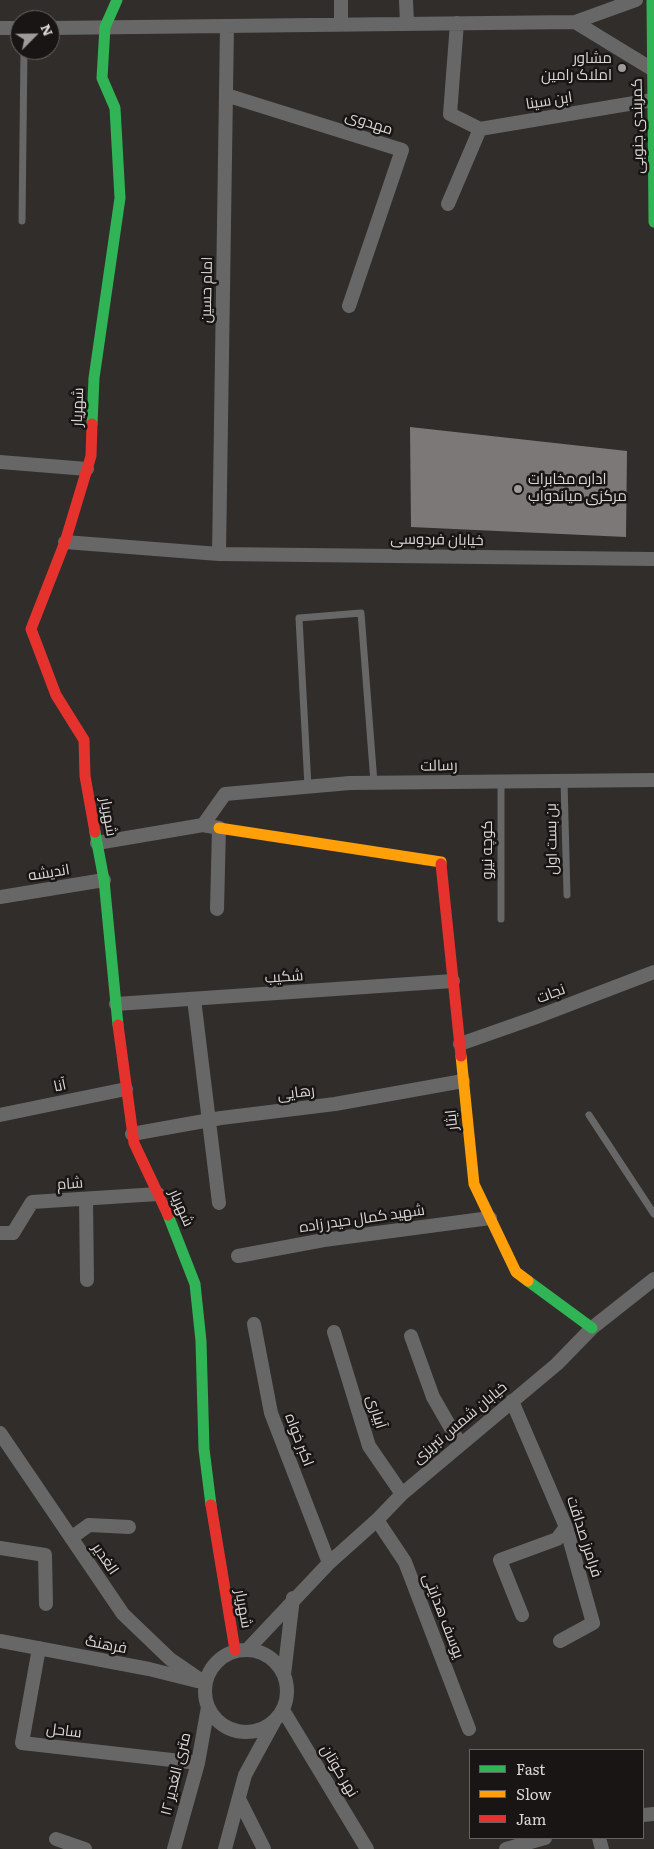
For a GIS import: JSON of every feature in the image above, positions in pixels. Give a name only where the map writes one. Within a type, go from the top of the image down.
[{"type":"street","name":"شهریار","points":[[117,0],[105,27],[102,78],[115,108],[120,198],[94,378],[92,456],[65,542],[31,629],[56,695],[84,740],[85,776],[104,880],[116,1004],[132,1134],[134,1143],[158,1194],[195,1284],[201,1341],[204,1449],[218,1554],[241,1650]]},
{"type":"street","points":[[341,0],[341,24]]},
{"type":"street","points":[[406,0],[407,24]]},
{"type":"street","points":[[60,28],[575,22],[636,0]]},
{"type":"street","name":"کمربندی جنوبی","points":[[652,0],[654,222]]},
{"type":"street","points":[[575,22],[652,69]]},
{"type":"street","points":[[448,204],[480,128],[450,114],[457,23]]},
{"type":"street","name":"امام حسین","points":[[219,554],[227,26]]},
{"type":"street","name":"مهدوی","points":[[226,95],[402,150],[349,306]]},
{"type":"street","name":"ابن سینا","points":[[480,128],[652,100]]},
{"type":"street","points":[[0,462],[87,469]]},
{"type":"street","name":"خیابان فردوسی","points":[[65,542],[219,554],[654,560]]},
{"type":"street","name":"رسالت","points":[[203,825],[225,794],[374,783],[654,780]]},
{"type":"street","points":[[97,843],[203,825],[219,828],[217,909]]},
{"type":"street","name":"ایثار","points":[[219,828],[441,862],[474,1184],[516,1272],[592,1328]]},
{"type":"street","name":"اندیشه","points":[[0,897],[104,880]]},
{"type":"street","name":"نجات","points":[[460,1044],[654,972]]},
{"type":"street","name":"شکیب","points":[[116,1004],[453,981]]},
{"type":"street","points":[[194,999],[219,1203]]},
{"type":"street","name":"رهایی","points":[[132,1134],[209,1120],[335,1104],[463,1080]]},
{"type":"street","name":"آنا","points":[[0,1114],[126,1089]]},
{"type":"street","name":"شام","points":[[0,1233],[14,1233],[32,1202],[158,1194]]},
{"type":"street","points":[[86,1199],[87,1280]]},
{"type":"street","name":"شهید کمال حیدر زاده","points":[[238,1256],[324,1240],[490,1218]]},
{"type":"street","name":"خیابان شمس تبریزی","points":[[241,1650],[329,1563],[378,1520],[402,1494],[557,1364],[592,1328],[654,1280]]},
{"type":"street","name":"اکبر خواه","points":[[254,1324],[271,1413],[329,1563]]},
{"type":"street","name":"آبیاری","points":[[334,1332],[369,1446],[402,1494]]},
{"type":"street","points":[[411,1336],[433,1397],[460,1444]]},
{"type":"street","name":"فرامرز صداقت","points":[[512,1401],[566,1527],[593,1623],[560,1641]]},
{"type":"street","name":"الغدیر","points":[[0,1433],[123,1614],[170,1658],[205,1683]]},
{"type":"street","name":"یوسف هدایتی","points":[[378,1520],[405,1562],[469,1729]]},
{"type":"street","points":[[71,1538],[89,1525],[129,1527]]},
{"type":"street","points":[[522,1616],[500,1560],[557,1539],[566,1527]]},
{"type":"street","points":[[0,1548],[45,1555],[46,1604]]},
{"type":"street","points":[[284,1675],[294,1598]]},
{"type":"street","name":"فرهنگ","points":[[0,1641],[149,1669],[205,1683]]},
{"type":"street","name":"ساحل","points":[[39,1648],[22,1743],[198,1763]]},
{"type":"street","points":[[225,1849],[245,1775],[280,1714],[288,1687],[278,1664],[270,1656],[241,1650],[224,1655],[216,1663],[205,1683],[204,1695],[214,1718],[234,1731],[257,1732],[268,1727],[280,1714]]},
{"type":"street","name":"۱۲ متری الغدیر","points":[[174,1849],[198,1763],[208,1707]]},
{"type":"street","name":"نهر کوتان","points":[[280,1714],[367,1849]]},
{"type":"street","points":[[239,1799],[264,1849]]},
{"type":"street","points":[[56,1839],[85,1849]]},
{"type":"street","points":[[506,1849],[538,1843]]},
{"type":"lane","points":[[22,221],[24,60]]},
{"type":"lane","points":[[308,787],[298,618],[361,612],[374,783]]},
{"type":"lane","name":"بن بست اول","points":[[564,781],[567,895]]},
{"type":"lane","name":"کوچه نیرو","points":[[501,782],[501,919]]},
{"type":"lane","points":[[589,1115],[654,1214]]},
{"type":"building","name":"اداره مخابرات مرکزی میاندواب","points":[[410,427],[627,451],[626,537],[411,527]]},
{"type":"traffic: fast","points":[[92,424],[94,378],[120,198],[115,108],[102,78],[105,27],[117,0]]},
{"type":"traffic: fast","points":[[652,0],[654,222]]},
{"type":"traffic: fast","points":[[95,832],[104,880],[118,1025]]},
{"type":"traffic: fast","points":[[168,1215],[195,1284],[201,1341],[204,1449],[211,1505]]},
{"type":"traffic: fast","points":[[528,1281],[592,1328]]},
{"type":"traffic: slow","points":[[219,828],[441,862],[441,864]]},
{"type":"traffic: slow","points":[[461,1056],[474,1184],[516,1272],[528,1281]]},
{"type":"traffic: jam","points":[[92,424],[91,456],[65,542],[31,629],[56,695],[84,740],[85,776],[95,832]]},
{"type":"traffic: jam","points":[[441,864],[461,1056]]},
{"type":"traffic: jam","points":[[118,1025],[134,1143],[168,1215]]},
{"type":"traffic: jam","points":[[211,1505],[235,1650]]},
{"type":"place","name":"مشاور املاک رامین","points":[[622,68]]},
{"type":"place","name":"اداره مخابرات مرکزی میاندواب","points":[[518,489]]}]
